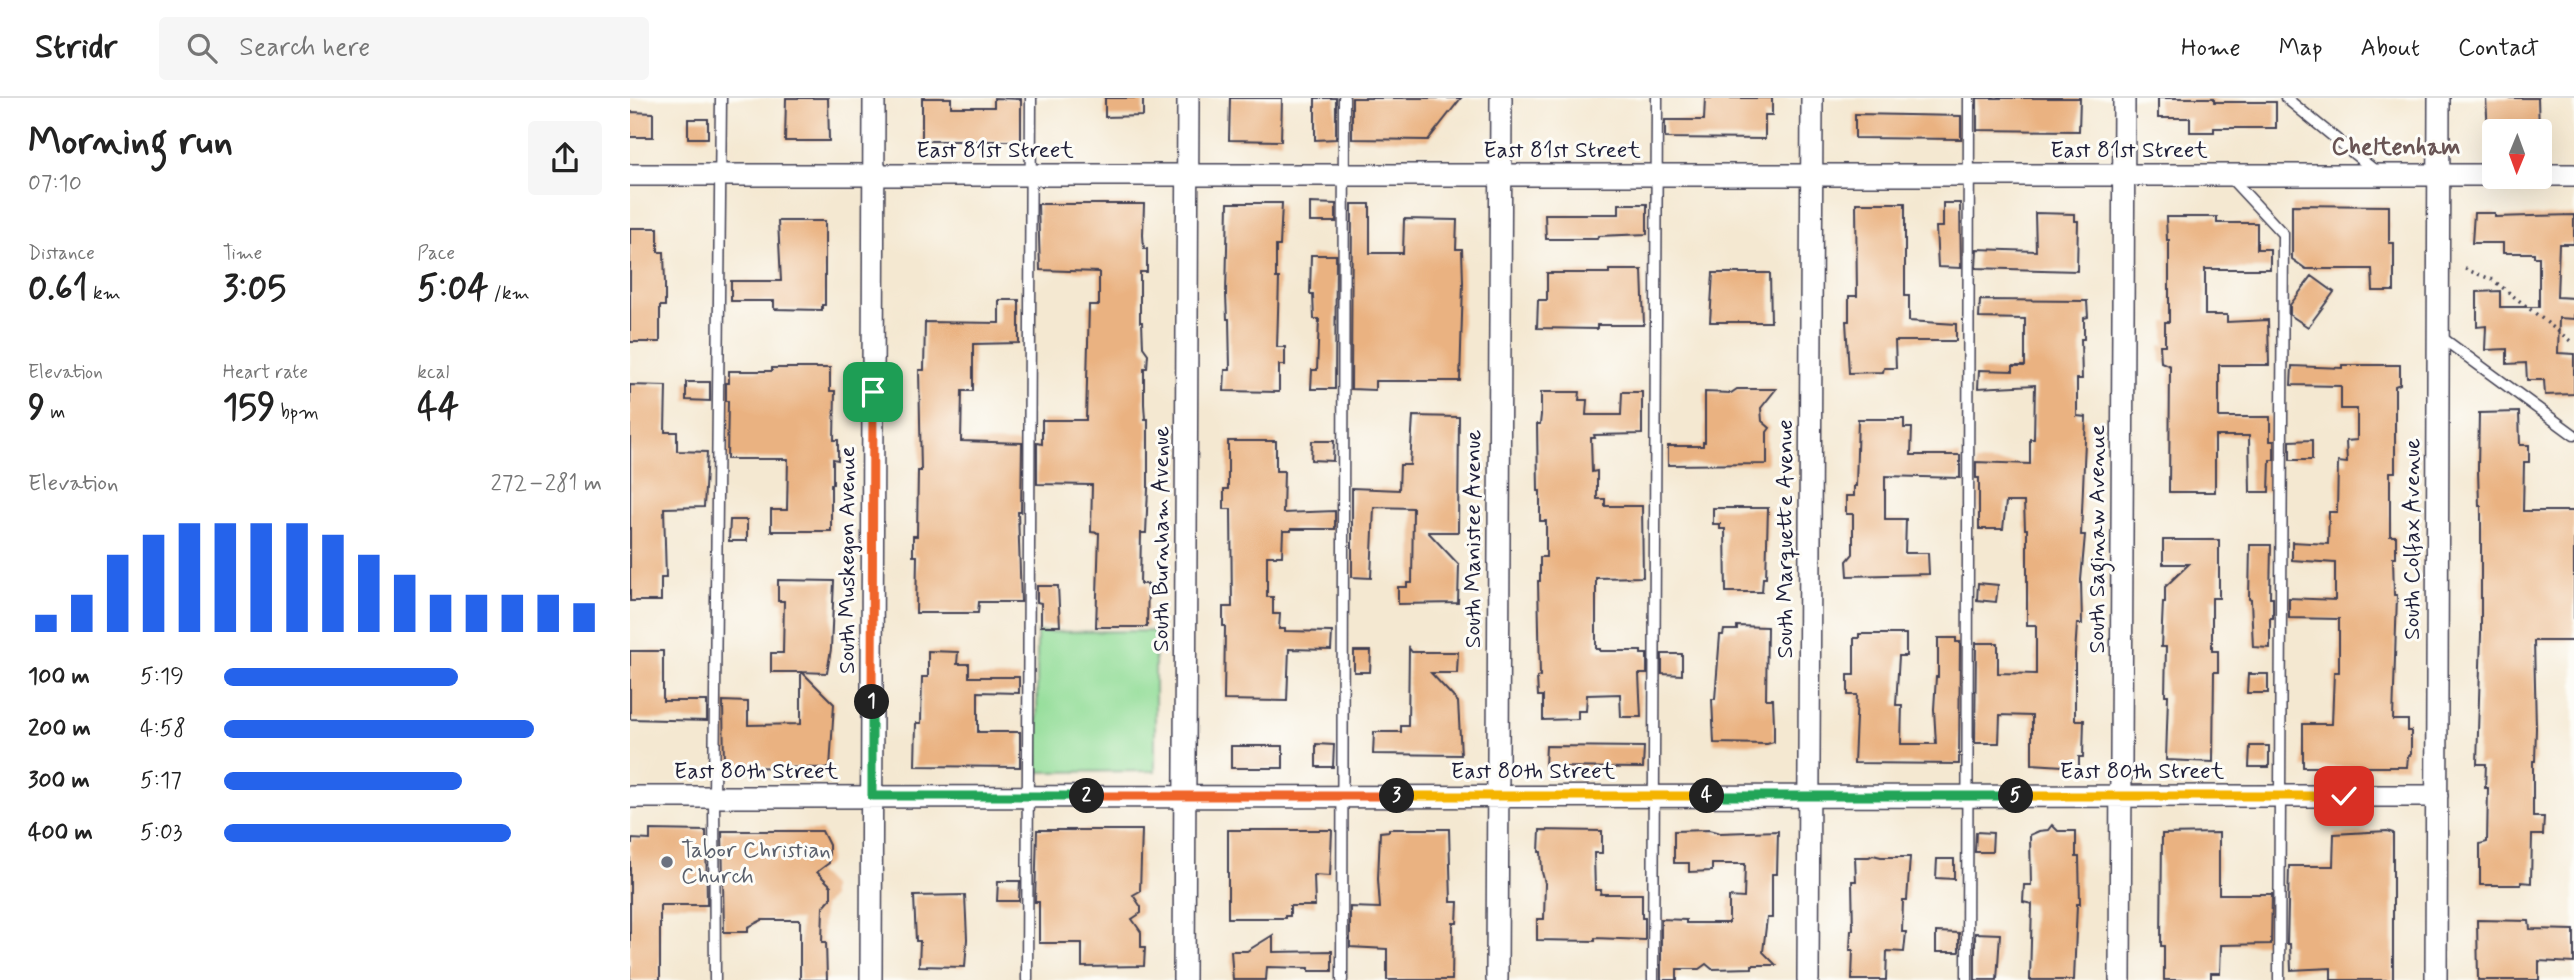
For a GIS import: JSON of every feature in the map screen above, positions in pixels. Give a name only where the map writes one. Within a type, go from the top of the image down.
[{"type":"street","name":"South Muskegon Avenue","points":[[871,980],[874,98]]},
{"type":"street","name":"South Burnham Avenue","points":[[1184,980],[1188,98]]},
{"type":"street","name":"South Manistee Avenue","points":[[1497,980],[1501,98]]},
{"type":"street","name":"South Marquette Avenue","points":[[1808,980],[1812,98]]},
{"type":"street","name":"South Saginaw Avenue","points":[[2120,980],[2124,98]]},
{"type":"street","name":"South Colfax Avenue","points":[[2436,980],[2440,98]]},
{"type":"street","name":"East 81st Street","points":[[630,175],[2482,175]]},
{"type":"street","points":[[2552,175],[2574,175]]},
{"type":"street","name":"East 80th Street","points":[[630,797],[2437,796]]},
{"type":"lane","points":[[715,980],[714,796],[721,98]]},
{"type":"lane","points":[[1027,980],[1031,98]]},
{"type":"lane","points":[[1342,980],[1344,98]]},
{"type":"lane","points":[[1653,980],[1657,98]]},
{"type":"lane","points":[[1967,980],[1969,98]]},
{"type":"lane","points":[[2286,98],[2380,175]]},
{"type":"lane","points":[[2227,175],[2283,234],[2279,980]]},
{"type":"lane","points":[[2438,335],[2574,435]]},
{"type":"path","points":[[2465,269],[2493,280],[2573,343]]},
{"type":"green space","points":[[1155,631],[1155,771],[1037,772],[1037,632]]},
{"type":"building","points":[[786,98],[828,98],[829,141],[785,141]]},
{"type":"building","points":[[922,98],[951,98],[951,107],[994,107],[994,98],[1021,99],[1021,141],[922,141]]},
{"type":"building","points":[[1105,98],[1143,98],[1143,116],[1105,117]]},
{"type":"building","points":[[1230,98],[1282,98],[1281,141],[1229,140]]},
{"type":"building","points":[[1315,98],[1336,98],[1336,139],[1315,140]]},
{"type":"building","points":[[1352,98],[1461,98],[1428,140],[1352,139]]},
{"type":"building","points":[[1705,98],[1772,98],[1772,115],[1765,115],[1765,139],[1665,138],[1665,120],[1704,120]]},
{"type":"building","points":[[1977,98],[2080,98],[2079,131],[1977,130]]},
{"type":"building","points":[[2158,98],[2214,98],[2214,102],[2276,102],[2276,128],[2214,128],[2214,132],[2190,132],[2190,118],[2158,118]]},
{"type":"building","points":[[2486,98],[2538,98],[2539,119],[2487,119]]},
{"type":"building","points":[[630,112],[653,113],[653,137],[630,137]]},
{"type":"building","points":[[1855,114],[1961,116],[1961,139],[1855,138]]},
{"type":"building","points":[[688,119],[708,119],[708,138],[688,138]]},
{"type":"building","points":[[1228,203],[1282,203],[1280,246],[1276,246],[1276,278],[1279,278],[1277,347],[1285,347],[1285,365],[1279,365],[1279,392],[1224,391],[1225,370],[1230,370],[1226,295]]},
{"type":"building","points":[[1310,203],[1336,204],[1336,222],[1310,222]]},
{"type":"building","points":[[1856,203],[1905,203],[1905,296],[1909,296],[1909,321],[1956,324],[1956,341],[1895,341],[1896,368],[1884,368],[1883,372],[1849,373],[1846,321],[1849,321],[1849,296],[1857,296]]},
{"type":"building","points":[[1943,203],[1960,203],[1961,268],[1938,267],[1936,227],[1943,227]]},
{"type":"building","points":[[1038,204],[1144,204],[1143,235],[1144,249],[1147,249],[1147,272],[1140,272],[1140,322],[1143,347],[1148,354],[1147,368],[1144,368],[1144,404],[1145,419],[1148,419],[1148,489],[1146,533],[1141,533],[1140,584],[1148,584],[1147,627],[1096,627],[1099,533],[1091,532],[1092,485],[1037,484],[1037,443],[1042,444],[1042,420],[1086,420],[1089,305],[1099,305],[1099,272],[1040,270]]},
{"type":"building","points":[[1352,204],[1370,204],[1370,253],[1403,253],[1404,219],[1457,220],[1456,249],[1462,249],[1463,283],[1460,381],[1375,381],[1375,390],[1351,389]]},
{"type":"building","points":[[1619,204],[1647,204],[1647,234],[1598,236],[1597,239],[1546,239],[1545,214],[1619,214]]},
{"type":"building","points":[[2292,205],[2389,206],[2389,243],[2394,243],[2394,291],[2373,291],[2372,269],[2306,269],[2292,259]]},
{"type":"building","points":[[2035,213],[2075,214],[2075,221],[2078,221],[2077,271],[1976,268],[1977,249],[2036,251]]},
{"type":"building","points":[[2474,213],[2495,213],[2495,217],[2574,215],[2574,244],[2559,244],[2557,297],[2574,298],[2574,319],[2559,318],[2558,353],[2574,354],[2574,394],[2545,395],[2544,380],[2527,380],[2526,363],[2507,364],[2507,349],[2485,350],[2486,326],[2477,327],[2477,292],[2500,291],[2500,307],[2539,307],[2539,257],[2534,257],[2534,253],[2503,253],[2503,243],[2472,243]]},
{"type":"building","points":[[2166,217],[2217,217],[2217,223],[2257,223],[2257,249],[2270,249],[2270,269],[2205,269],[2205,315],[2227,315],[2227,322],[2268,320],[2269,365],[2219,365],[2219,417],[2270,417],[2270,441],[2274,441],[2274,460],[2270,460],[2269,492],[2250,492],[2249,436],[2215,436],[2215,492],[2169,492],[2170,366],[2161,362],[2160,345],[2165,345],[2165,322],[2169,322],[2169,240]]},
{"type":"building","points":[[778,221],[825,221],[825,305],[822,305],[822,310],[774,309],[774,301],[731,301],[731,281],[781,281]]},
{"type":"building","points":[[630,228],[658,228],[658,252],[664,252],[665,284],[665,306],[660,306],[660,342],[630,342]]},
{"type":"building","points":[[1311,255],[1336,255],[1335,389],[1311,389],[1312,370],[1317,370],[1319,319],[1314,319],[1313,294],[1310,294]]},
{"type":"building","points":[[1609,270],[1642,270],[1644,325],[1597,325],[1597,329],[1537,328],[1538,300],[1547,300],[1547,273],[1609,273]]},
{"type":"building","points":[[1713,273],[1770,273],[1771,322],[1710,322]]},
{"type":"building","points":[[2312,276],[2334,292],[2308,327],[2290,315],[2290,305]]},
{"type":"building","points":[[999,300],[1019,300],[1019,343],[973,344],[973,391],[962,391],[961,441],[1022,443],[1021,512],[1018,512],[1021,602],[979,602],[978,613],[916,613],[917,556],[913,556],[913,536],[917,536],[918,471],[921,471],[919,370],[924,370],[925,322],[999,323]]},
{"type":"building","points":[[1980,300],[2087,301],[2088,317],[2084,318],[2084,339],[2081,339],[2082,379],[2077,379],[2077,416],[2086,417],[2081,535],[2085,535],[2081,580],[2082,624],[2077,624],[2075,654],[2075,720],[2084,720],[2083,757],[2079,757],[2079,767],[2032,764],[2032,716],[2000,715],[1999,743],[1975,743],[1976,643],[1998,643],[1998,673],[2036,674],[2036,625],[2027,625],[2027,529],[2024,502],[2006,502],[2003,529],[1979,529],[1979,478],[1976,478],[1976,462],[2030,464],[2030,439],[2034,439],[2035,385],[1978,388],[1979,370],[2013,371],[2013,366],[2025,366],[2025,319],[1979,318]]},
{"type":"building","points":[[2342,365],[2400,365],[2400,384],[2395,386],[2395,472],[2390,472],[2390,536],[2396,536],[2396,557],[2393,557],[2394,595],[2397,595],[2393,720],[2408,720],[2411,754],[2407,767],[2303,767],[2303,724],[2332,724],[2334,672],[2339,672],[2339,619],[2289,618],[2289,598],[2335,600],[2335,563],[2292,560],[2292,542],[2328,544],[2329,512],[2337,512],[2338,462],[2347,463],[2346,441],[2357,440],[2357,409],[2341,409],[2341,386],[2291,385],[2292,366],[2342,368]]},
{"type":"building","points":[[772,368],[830,368],[830,391],[835,391],[834,440],[838,440],[838,460],[833,459],[831,484],[831,531],[771,531],[771,510],[787,510],[788,459],[727,459],[726,383],[729,383],[729,371],[772,371]]},
{"type":"building","points":[[686,382],[710,382],[710,401],[686,400]]},
{"type":"building","points":[[630,385],[666,386],[665,432],[677,432],[677,451],[707,452],[704,507],[664,508],[666,578],[661,578],[661,601],[630,601]]},
{"type":"building","points":[[1737,389],[1776,389],[1761,408],[1762,421],[1770,428],[1767,432],[1767,464],[1668,465],[1668,446],[1703,446],[1705,392],[1731,393]]},
{"type":"building","points":[[1541,392],[1580,392],[1579,400],[1587,400],[1586,415],[1621,415],[1622,392],[1642,392],[1642,434],[1594,435],[1595,438],[1591,438],[1592,472],[1597,471],[1597,499],[1605,499],[1605,506],[1642,506],[1643,577],[1596,578],[1596,649],[1641,651],[1641,654],[1647,654],[1647,674],[1639,674],[1641,717],[1621,717],[1620,694],[1587,695],[1586,711],[1578,711],[1578,719],[1543,720],[1543,696],[1538,696],[1537,677],[1540,676],[1538,581],[1540,557],[1546,557],[1546,521],[1540,521],[1538,491],[1537,424],[1540,424]]},
{"type":"building","points":[[2519,412],[2520,445],[2529,445],[2529,462],[2524,462],[2523,511],[2574,511],[2574,641],[2534,641],[2536,728],[2533,817],[2544,817],[2543,835],[2532,835],[2531,883],[2480,885],[2480,844],[2487,842],[2488,788],[2485,788],[2486,764],[2477,764],[2481,634],[2479,413]]},
{"type":"building","points":[[1413,416],[1459,417],[1458,532],[1428,532],[1459,565],[1458,603],[1398,604],[1398,587],[1407,587],[1407,583],[1412,583],[1413,508],[1374,507],[1371,578],[1352,577],[1352,488],[1399,490],[1400,465],[1410,465]]},
{"type":"building","points":[[1858,419],[1904,419],[1904,428],[1912,428],[1911,455],[1960,455],[1960,478],[1885,476],[1885,519],[1906,519],[1905,553],[1928,553],[1929,574],[1848,576],[1847,561],[1853,554],[1853,514],[1846,514],[1846,496],[1854,496],[1856,486]]},
{"type":"building","points":[[2312,440],[2312,460],[2290,460],[2290,441]]},
{"type":"building","points":[[1228,441],[1276,441],[1276,471],[1284,471],[1283,513],[1335,511],[1335,529],[1283,531],[1282,556],[1267,556],[1267,597],[1273,597],[1273,614],[1280,614],[1279,629],[1332,632],[1331,650],[1289,649],[1287,701],[1224,700],[1223,607],[1232,607],[1231,509],[1224,509],[1224,489],[1228,489]]},
{"type":"building","points":[[1312,441],[1334,441],[1333,461],[1311,460]]},
{"type":"building","points":[[1713,508],[1768,508],[1766,578],[1763,578],[1762,592],[1726,592],[1725,529],[1720,529],[1720,524],[1713,524]]},
{"type":"building","points":[[730,520],[747,520],[747,541],[729,541]]},
{"type":"building","points":[[2163,540],[2219,540],[2219,598],[2212,598],[2212,651],[2218,651],[2218,672],[2214,672],[2213,762],[2166,760],[2168,695],[2165,695],[2166,647],[2161,647],[2163,602],[2165,587],[2189,564],[2163,564]]},
{"type":"building","points":[[2250,545],[2271,545],[2270,597],[2273,597],[2273,618],[2270,618],[2270,648],[2253,647],[2249,599]]},
{"type":"building","points":[[778,580],[834,581],[831,649],[827,673],[802,672],[834,704],[830,768],[724,767],[723,701],[748,702],[748,725],[801,724],[801,672],[771,672],[771,653],[783,653],[784,601],[778,601]]},
{"type":"building","points":[[1978,583],[1998,585],[1996,602],[1977,600]]},
{"type":"building","points":[[1037,586],[1058,586],[1060,626],[1041,626],[1041,603],[1037,602]]},
{"type":"building","points":[[1737,626],[1767,627],[1766,699],[1773,699],[1774,742],[1714,743],[1712,699],[1715,699],[1720,635],[1723,635],[1724,630],[1737,630]]},
{"type":"building","points":[[1859,634],[1906,634],[1906,656],[1899,656],[1896,705],[1902,705],[1901,744],[1936,744],[1934,709],[1938,677],[1938,638],[1956,638],[1956,642],[1960,642],[1959,764],[1854,763],[1857,695],[1848,695],[1848,675],[1854,675],[1854,638],[1859,638]]},
{"type":"building","points":[[1409,648],[1412,652],[1458,652],[1457,673],[1431,673],[1458,702],[1461,755],[1373,754],[1374,732],[1401,732],[1401,726],[1408,726]]},
{"type":"building","points":[[630,651],[663,651],[663,701],[707,701],[707,721],[630,719]]},
{"type":"building","points":[[928,651],[958,652],[957,664],[969,664],[969,677],[1019,677],[1019,693],[978,692],[978,732],[1020,732],[1020,767],[915,766],[916,723],[921,723],[922,677],[928,677]]},
{"type":"building","points":[[1354,651],[1371,651],[1370,672],[1354,672]]},
{"type":"building","points":[[1662,654],[1682,654],[1682,675],[1662,674]]},
{"type":"building","points":[[2248,674],[2268,674],[2268,693],[2247,693]]},
{"type":"building","points":[[1316,744],[1334,745],[1333,767],[1316,767]]},
{"type":"building","points":[[1231,746],[1283,746],[1283,768],[1231,768]]},
{"type":"building","points":[[1546,746],[1644,747],[1643,768],[1545,767]]},
{"type":"building","points":[[2250,746],[2269,746],[2269,767],[2249,767]]},
{"type":"building","points":[[2052,825],[2058,831],[2076,831],[2080,904],[2077,904],[2074,980],[2030,980],[2032,904],[2023,902],[2024,885],[2031,885],[2030,835],[2048,830]]},
{"type":"building","points":[[1389,829],[1449,829],[1451,902],[1458,902],[1457,923],[1453,923],[1452,980],[1387,980],[1387,949],[1350,947],[1350,907],[1380,908],[1380,832]]},
{"type":"building","points":[[650,830],[706,831],[707,905],[660,905],[660,980],[630,980],[630,844],[632,839],[650,840]]},
{"type":"building","points":[[1037,830],[1142,830],[1140,891],[1133,895],[1141,907],[1141,913],[1132,919],[1141,932],[1141,947],[1145,947],[1144,966],[1082,967],[1082,943],[1039,943],[1039,902],[1035,902]]},
{"type":"building","points":[[1228,830],[1332,830],[1330,876],[1314,875],[1315,906],[1290,906],[1290,916],[1285,918],[1228,918]]},
{"type":"building","points":[[1540,830],[1602,831],[1602,853],[1594,853],[1595,890],[1601,890],[1600,894],[1642,894],[1645,940],[1537,940],[1537,919],[1544,919],[1545,883],[1539,852]]},
{"type":"building","points":[[1709,830],[1720,833],[1778,831],[1777,874],[1772,874],[1772,918],[1767,918],[1763,952],[1776,965],[1712,969],[1706,964],[1699,969],[1677,969],[1677,980],[1661,980],[1661,919],[1686,920],[1686,923],[1729,923],[1729,897],[1744,898],[1745,864],[1712,864],[1712,871],[1689,872],[1689,863],[1674,863],[1674,831]]},
{"type":"building","points":[[722,831],[822,831],[829,845],[829,863],[817,872],[831,886],[831,898],[823,907],[822,942],[826,942],[827,980],[800,980],[800,920],[762,920],[748,927],[748,932],[724,932]]},
{"type":"building","points":[[2387,831],[2393,833],[2393,980],[2331,980],[2331,968],[2291,970],[2290,944],[2287,944],[2289,866],[2333,866],[2334,834]]},
{"type":"building","points":[[1976,832],[1993,833],[1992,852],[1975,852]]},
{"type":"building","points":[[2219,833],[2219,894],[2272,894],[2271,944],[2221,945],[2220,973],[2211,973],[2211,980],[2164,980],[2164,946],[2161,946],[2162,834]]},
{"type":"building","points":[[1855,857],[1910,857],[1907,900],[1903,900],[1902,932],[1906,932],[1904,952],[1887,951],[1886,980],[1852,980],[1853,950],[1850,950],[1853,930],[1852,881],[1856,881]]},
{"type":"building","points":[[1937,859],[1954,859],[1954,879],[1936,878]]},
{"type":"building","points":[[998,881],[1020,881],[1019,901],[997,901]]},
{"type":"building","points":[[965,895],[965,967],[919,966],[920,941],[916,941],[914,896]]},
{"type":"building","points":[[2477,920],[2529,921],[2530,929],[2574,930],[2574,963],[2539,961],[2539,980],[2478,980]]},
{"type":"building","points":[[1936,932],[1959,933],[1959,952],[1936,952]]},
{"type":"building","points":[[1975,933],[2000,934],[1997,980],[1975,980]]},
{"type":"building","points":[[1273,935],[1273,952],[1332,951],[1332,971],[1267,967],[1266,980],[1233,980],[1231,951],[1247,951]]},
{"type":"place","name":"Tabor Christian Church","points":[[667,862]]},
{"type":"district","name":"Cheltenham","points":[[2396,146]]},
{"type":"route","points":[[873,392],[872,796],[2344,796]]}]
